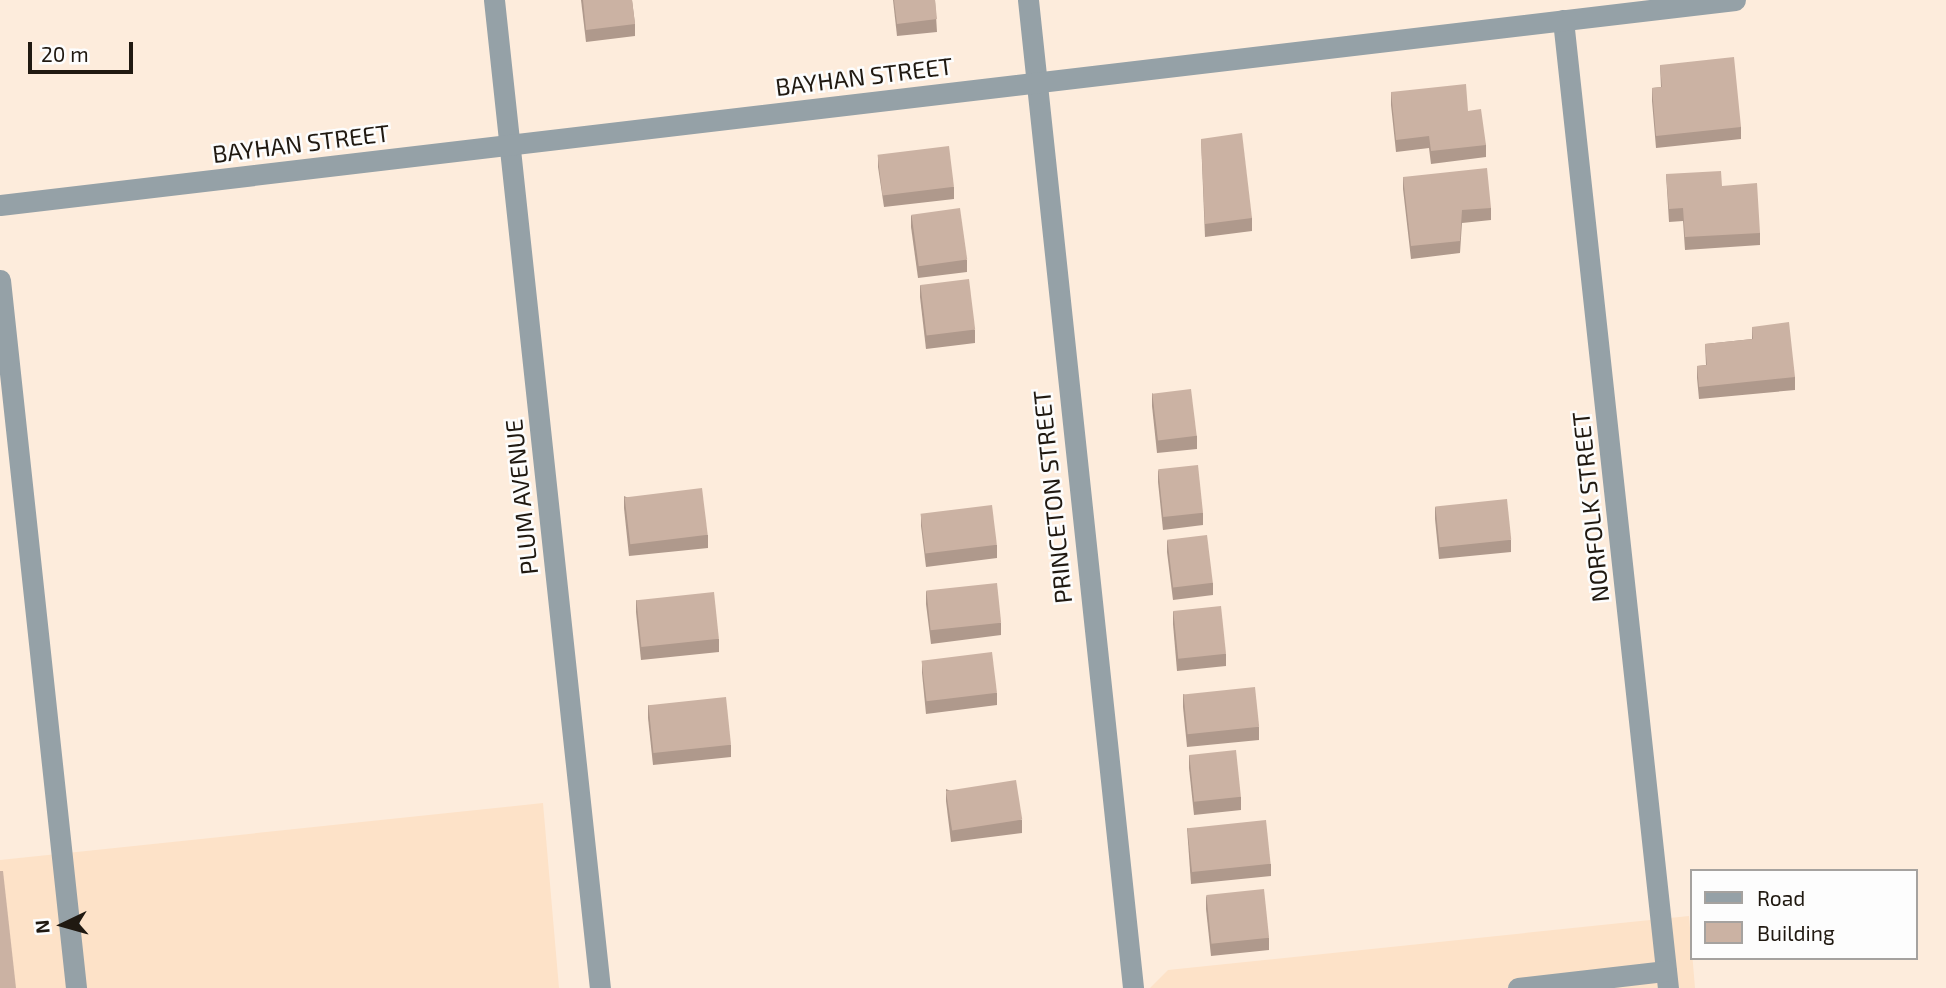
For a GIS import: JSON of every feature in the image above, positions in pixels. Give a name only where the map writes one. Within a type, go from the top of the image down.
[{"type":"street","name":"PLUM AVENUE","points":[[494,0],[600,988]]},
{"type":"street","name":"PRINCETON STREET","points":[[1028,0],[1133,988]]},
{"type":"street","name":"BAYHAN STREET","points":[[0,205],[1735,0]]},
{"type":"street","name":"NORFOLK STREET","points":[[1563,20],[1667,979]]},
{"type":"street","points":[[0,279],[76,988]]},
{"type":"street","points":[[1518,988],[1667,979]]},
{"type":"shaded area","points":[[543,803],[559,988],[0,988],[0,860]]},
{"type":"shaded area","points":[[1689,916],[1690,960],[1693,960],[1695,988],[1150,988],[1168,970]]},
{"type":"building","points":[[583,0],[632,0],[635,24],[586,30]]},
{"type":"building","points":[[894,0],[935,0],[937,19],[897,24]]},
{"type":"building","points":[[1734,57],[1741,127],[1656,136],[1652,88],[1662,87],[1660,65]]},
{"type":"building","points":[[1466,84],[1468,111],[1481,109],[1486,145],[1431,151],[1429,136],[1396,140],[1391,92]]},
{"type":"building","points":[[1242,133],[1252,218],[1205,224],[1201,139]]},
{"type":"building","points":[[949,146],[954,187],[883,195],[878,155]]},
{"type":"building","points":[[1487,168],[1491,208],[1462,210],[1460,241],[1411,246],[1403,177]]},
{"type":"building","points":[[1721,171],[1722,186],[1757,183],[1760,233],[1685,237],[1683,208],[1669,209],[1666,174]]},
{"type":"building","points":[[960,208],[967,259],[919,266],[911,215]]},
{"type":"building","points":[[969,279],[975,330],[927,336],[920,285]]},
{"type":"building","points":[[1789,322],[1795,377],[1699,387],[1697,366],[1707,365],[1705,344],[1753,339],[1752,327]]},
{"type":"building","points":[[1191,389],[1197,436],[1158,440],[1152,394]]},
{"type":"building","points":[[1198,465],[1203,513],[1163,517],[1158,469]]},
{"type":"building","points":[[702,488],[708,535],[630,544],[625,498]]},
{"type":"building","points":[[1507,499],[1511,540],[1440,547],[1435,507]]},
{"type":"building","points":[[992,505],[997,545],[925,553],[921,514]]},
{"type":"building","points":[[1207,535],[1213,583],[1173,588],[1167,540]]},
{"type":"building","points":[[997,583],[1001,623],[931,630],[926,590]]},
{"type":"building","points":[[714,592],[719,639],[641,647],[636,600]]},
{"type":"building","points":[[1221,606],[1226,654],[1178,659],[1173,611]]},
{"type":"building","points":[[992,652],[997,693],[927,701],[922,661]]},
{"type":"building","points":[[1255,687],[1259,727],[1188,734],[1183,695]]},
{"type":"building","points":[[726,697],[731,745],[653,753],[648,705]]},
{"type":"building","points":[[1236,750],[1241,797],[1194,802],[1189,755]]},
{"type":"building","points":[[1016,780],[1022,820],[952,831],[946,791]]},
{"type":"building","points":[[1266,820],[1271,864],[1192,872],[1187,828]]},
{"type":"building","points":[[0,871],[3,871],[16,988],[0,988]]},
{"type":"building","points":[[1264,889],[1269,938],[1211,944],[1206,895]]}]
